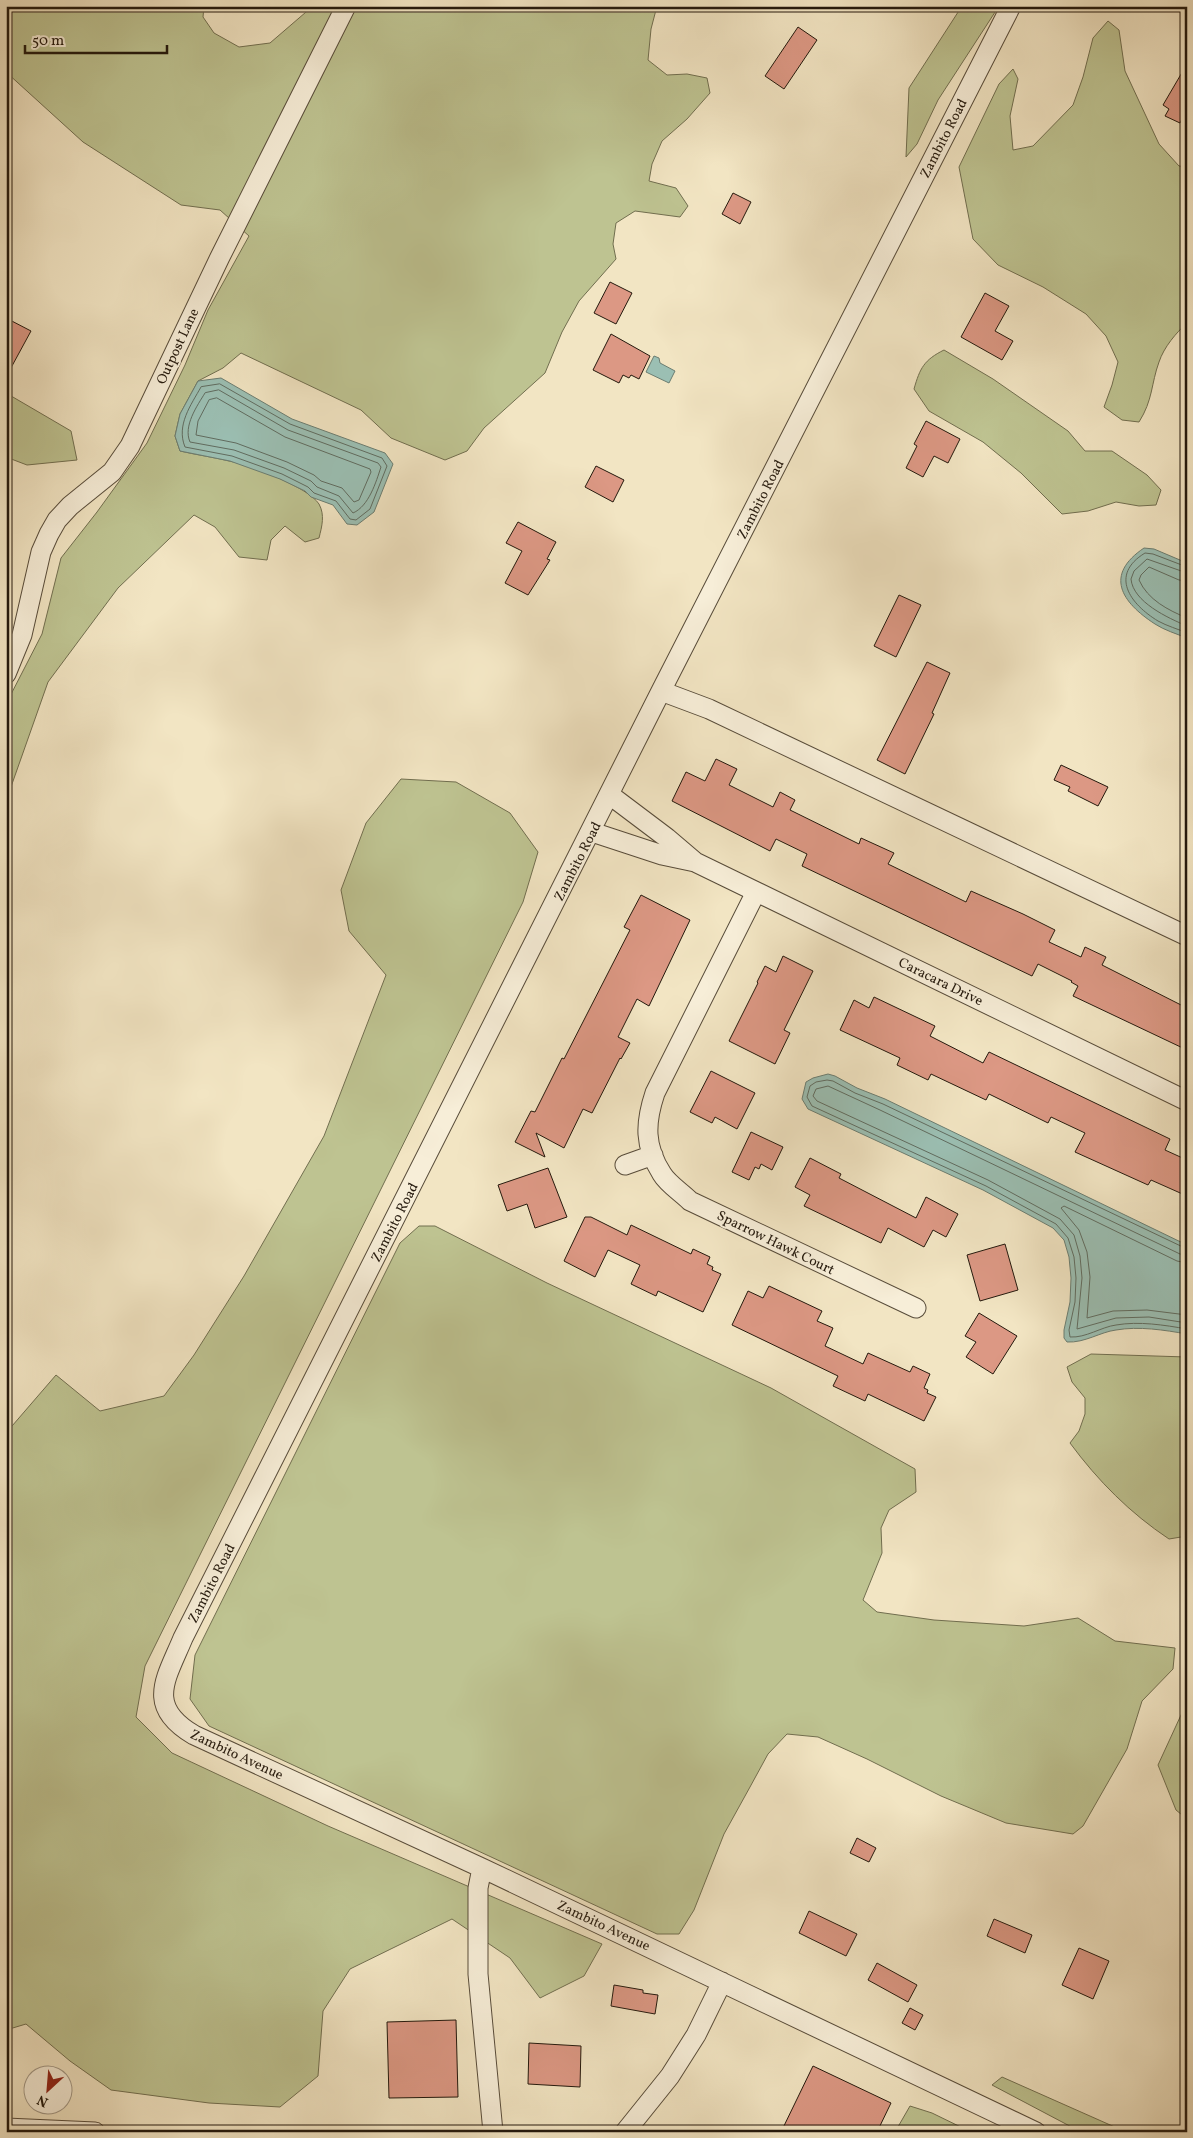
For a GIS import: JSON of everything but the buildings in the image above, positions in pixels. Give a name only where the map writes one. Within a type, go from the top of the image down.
[{"type":"street","name":"Outpost Lane","points":[[6,674],[22,635],[41,552],[49,534],[57,520],[70,506],[112,472],[130,446],[220,257],[346,6]]},
{"type":"street","name":"Zambito Road","points":[[172,1718],[164,1700],[163,1687],[183,1638],[592,832],[661,691],[1011,6]]},
{"type":"street","points":[[661,691],[718,713],[1187,936]]},
{"type":"street","name":"Caracara Drive","points":[[610,795],[667,838],[695,862]]},
{"type":"street","name":"Caracara Drive","points":[[592,832],[662,855],[695,862],[1187,1101]]},
{"type":"street","name":"Sparrow Hawk Court","points":[[756,892],[655,1093],[648,1114],[648,1142],[662,1175],[690,1201],[916,1308]]},
{"type":"street","points":[[625,1165],[653,1154]]},
{"type":"street","name":"Zambito Avenue","points":[[172,1718],[194,1735],[482,1868],[1036,2132]]},
{"type":"street","points":[[482,1868],[478,1888],[478,1974],[493,2132]]},
{"type":"street","points":[[625,2132],[670,2076],[696,2036],[722,1982]]},
{"type":"street","points":[[6,2128],[94,2132]]},
{"type":"green space","points":[[6,6],[204,6],[203,17],[214,33],[239,47],[270,43],[313,6],[657,6],[651,29],[648,60],[667,75],[687,74],[707,78],[710,93],[687,119],[662,141],[652,164],[649,181],[676,188],[688,206],[680,217],[635,211],[616,223],[613,244],[616,259],[579,301],[562,332],[545,373],[484,428],[467,451],[445,460],[391,438],[361,410],[241,353],[223,368],[198,381],[180,414],[175,436],[180,451],[250,467],[291,484],[313,497],[319,504],[322,512],[319,538],[305,542],[285,526],[271,540],[267,560],[239,557],[215,527],[194,515],[118,588],[48,682],[6,801],[6,704],[42,634],[61,558],[147,443],[185,365],[208,310],[249,236],[220,210],[181,205],[83,142],[6,72]]},
{"type":"green space","points":[[962,6],[999,6],[938,100],[917,144],[906,157],[909,88]]},
{"type":"green space","points":[[1108,21],[1119,30],[1125,71],[1159,144],[1179,166],[1187,167],[1187,323],[1161,356],[1147,406],[1139,422],[1122,420],[1104,407],[1118,362],[1106,336],[1086,314],[1043,287],[998,265],[973,239],[959,167],[999,84],[1013,69],[1018,79],[1010,116],[1013,150],[1033,146],[1073,105],[1083,77],[1093,38]]},
{"type":"green space","points":[[944,350],[993,379],[1068,431],[1085,451],[1112,451],[1147,475],[1161,490],[1156,505],[1139,506],[1116,502],[1088,511],[1062,514],[1021,473],[983,442],[929,411],[914,389],[918,375],[927,361]]},
{"type":"green space","points":[[6,393],[71,431],[77,460],[27,465],[6,457]]},
{"type":"green space","points":[[401,779],[456,782],[510,813],[538,852],[523,902],[145,1666],[136,1717],[172,1753],[328,1826],[602,1944],[584,1976],[540,1998],[510,1958],[452,1919],[350,1969],[323,2011],[318,2076],[280,2107],[209,2103],[111,2090],[70,2061],[26,2024],[6,2030],[6,1433],[56,1375],[100,1411],[164,1396],[194,1355],[244,1276],[324,1136],[386,975],[349,931],[341,890],[366,823]]},
{"type":"green space","points":[[419,1226],[435,1226],[547,1283],[771,1388],[915,1469],[916,1492],[889,1510],[881,1528],[882,1553],[863,1600],[877,1612],[934,1620],[1024,1626],[1078,1618],[1115,1641],[1175,1648],[1173,1669],[1142,1701],[1127,1749],[1083,1826],[1073,1834],[1006,1823],[941,1796],[818,1737],[787,1734],[768,1754],[724,1834],[694,1910],[679,1934],[657,1934],[209,1726],[190,1699],[195,1655],[400,1243]]},
{"type":"green space","points":[[1091,1354],[1187,1357],[1187,1536],[1169,1539],[1141,1518],[1103,1483],[1070,1443],[1079,1431],[1085,1414],[1085,1398],[1072,1382],[1067,1367]]},
{"type":"green space","points":[[1187,1702],[1187,1819],[1176,1810],[1158,1765]]},
{"type":"green space","points":[[1002,2077],[1126,2132],[1081,2132],[992,2085]]},
{"type":"green space","points":[[910,2106],[932,2113],[971,2132],[895,2132]]},
{"type":"water","points":[[654,356],[659,358],[660,363],[675,371],[669,383],[646,372]]},
{"type":"water","points":[[221,378],[292,419],[385,453],[393,464],[374,512],[357,525],[347,524],[333,505],[311,497],[305,491],[280,479],[230,461],[180,451],[175,436],[180,414],[198,381]]},
{"type":"water","points":[[1144,548],[1154,549],[1187,563],[1187,638],[1166,630],[1143,616],[1126,597],[1122,588],[1121,578],[1124,568]]},
{"type":"water","points":[[828,1074],[885,1099],[1187,1245],[1187,1334],[1134,1328],[1110,1331],[1080,1341],[1067,1342],[1064,1338],[1064,1330],[1070,1302],[1071,1278],[1069,1257],[1064,1240],[1053,1228],[983,1190],[808,1109],[802,1099],[806,1082]]}]
